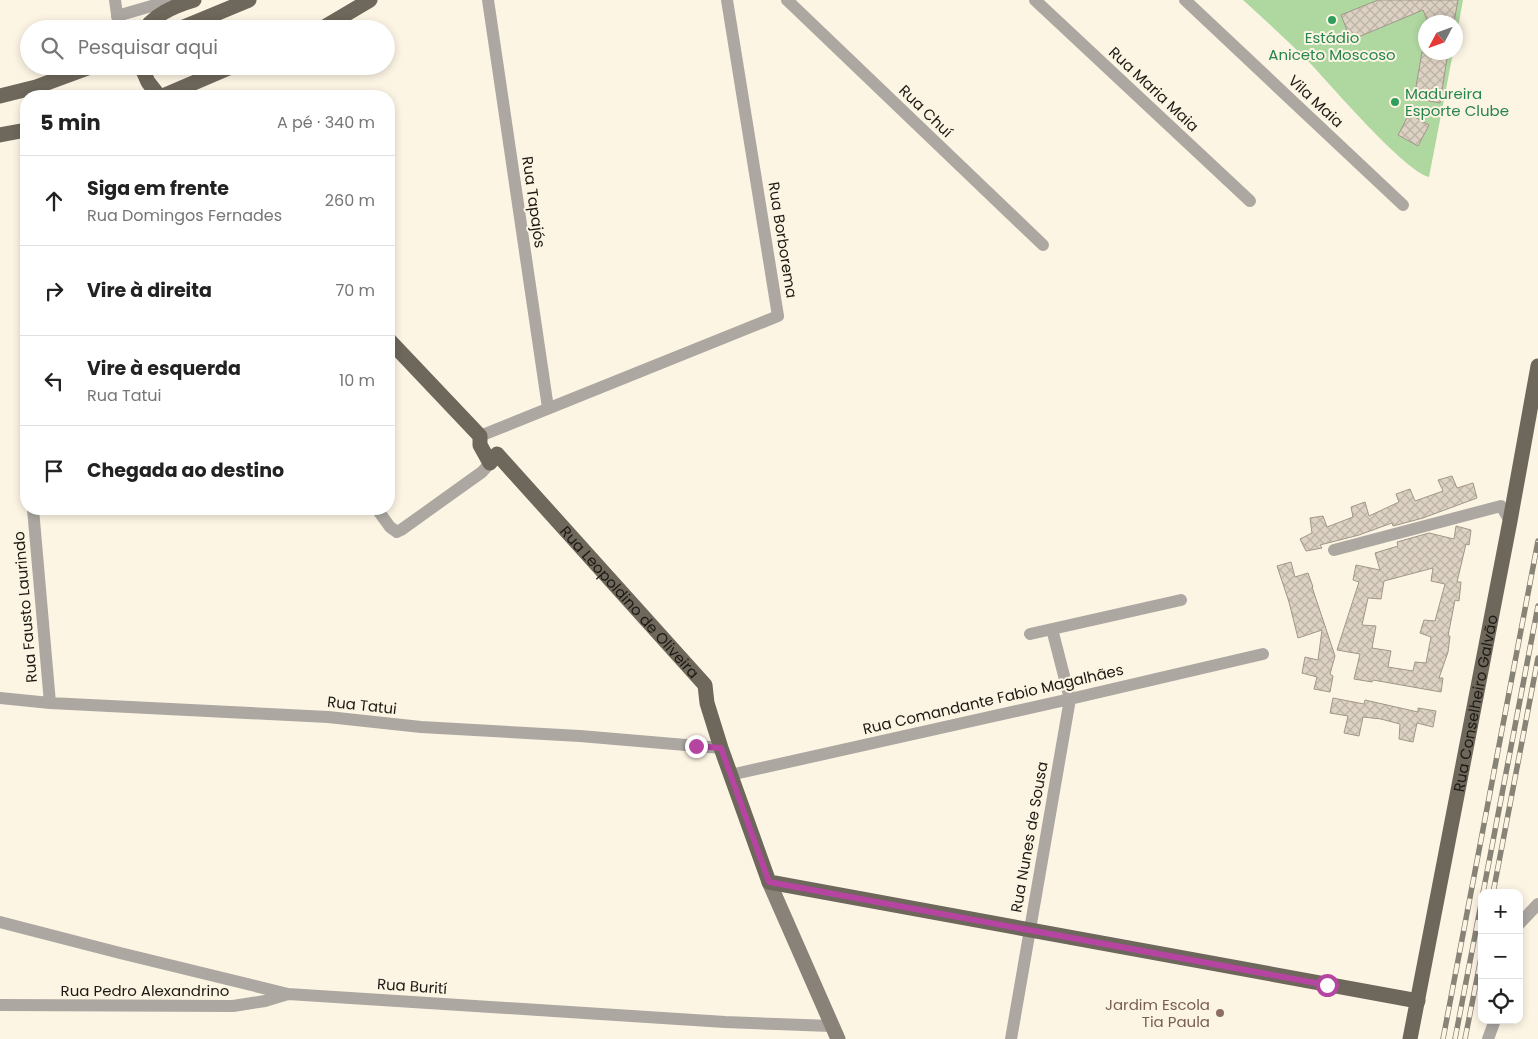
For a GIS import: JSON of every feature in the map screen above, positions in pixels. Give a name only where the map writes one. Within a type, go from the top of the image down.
[{"type":"main road","points":[[201,20],[249,0]]},
{"type":"main road","points":[[336,20],[370,0]]},
{"type":"main road","points":[[152,20],[157,16],[191,1]]},
{"type":"main road","points":[[24,90],[69,75]]},
{"type":"main road","points":[[145,75],[154,90]]},
{"type":"main road","points":[[177,90],[211,75]]},
{"type":"main road","points":[[0,96],[20,91]]},
{"type":"main road","points":[[0,135],[20,131]]},
{"type":"main road","points":[[395,346],[480,436],[480,445],[490,463]]},
{"type":"main road","name":"Rua Conselheiro Galvão","points":[[1410,1039],[1538,366]]},
{"type":"main road","name":"Rua Leopoldino de Oliveira","points":[[490,463],[497,454],[706,685],[707,703],[721,748],[769,882]]},
{"type":"main road","points":[[769,882],[1418,1001]]},
{"type":"street","points":[[115,0],[118,20]]},
{"type":"street","name":"Rua Tapajós","points":[[488,0],[548,408]]},
{"type":"street","name":"Rua Borborema","points":[[480,436],[778,316],[727,0]]},
{"type":"street","name":"Rua Chuí","points":[[787,0],[1044,245]]},
{"type":"street","name":"Rua Maria Maia","points":[[1035,0],[1250,201]]},
{"type":"street","name":"Vila Maia","points":[[1185,0],[1403,205]]},
{"type":"street","points":[[117,16],[155,5],[191,1]]},
{"type":"street","points":[[381,515],[390,527],[397,532],[482,472],[490,463]]},
{"type":"street","points":[[1334,550],[1501,506],[1510,521]]},
{"type":"street","name":"Rua Fausto Laurindo","points":[[34,515],[50,702]]},
{"type":"street","points":[[1030,634],[1181,600]]},
{"type":"street","points":[[1052,629],[1070,700]]},
{"type":"street","name":"Rua Comandante Fabio Magalhães","points":[[730,775],[1070,700],[1263,654]]},
{"type":"street","name":"Rua Tatui","points":[[0,698],[328,717],[421,727],[580,736],[721,748]]},
{"type":"street","name":"Rua Nunes de Sousa","points":[[1011,1039],[1070,700]]},
{"type":"street","name":"Rua Leopoldino de Oliveira","points":[[769,882],[835,1033]]},
{"type":"street","points":[[1523,920],[1538,904]]},
{"type":"street","name":"Rua Burití","points":[[0,922],[288,994],[725,1022],[835,1033]]},
{"type":"street","name":"Rua Pedro Alexandrino","points":[[0,1005],[233,1006],[265,1001],[288,994]]},
{"type":"street","points":[[1488,1039],[1494,1024]]},
{"type":"green space","name":"Madureira Esporte Clube","points":[[1243,0],[1463,0],[1460,15],[1418,15],[1418,60],[1452,60],[1429,177],[1403,160],[1386,144],[1284,38]]},
{"type":"building","points":[[1378,0],[1458,0],[1455,15],[1425,15],[1423,10],[1351,40],[1341,15]]},
{"type":"building","points":[[1421,60],[1447,60],[1440,103],[1414,98]]},
{"type":"building","points":[[1411,115],[1429,125],[1418,146],[1398,135],[1408,116],[1410,118]]},
{"type":"building","points":[[1452,476],[1457,488],[1473,483],[1477,498],[1423,518],[1393,526],[1392,523],[1359,535],[1320,545],[1322,548],[1306,551],[1300,539],[1312,533],[1310,518],[1323,516],[1327,527],[1353,517],[1351,507],[1365,502],[1369,516],[1399,502],[1396,494],[1410,489],[1415,501],[1443,491],[1438,480]]},
{"type":"building","points":[[1456,526],[1471,530],[1469,545],[1466,544],[1457,582],[1461,582],[1459,601],[1455,600],[1448,636],[1450,636],[1448,652],[1439,678],[1443,678],[1441,692],[1373,680],[1372,682],[1354,679],[1360,654],[1337,650],[1359,582],[1353,580],[1356,565],[1380,570],[1375,553],[1398,546],[1397,542],[1429,533],[1454,539]],"holes":[[[1433,568],[1431,581],[1445,584],[1435,621],[1424,620],[1420,633],[1431,637],[1426,663],[1415,662],[1413,671],[1388,667],[1391,651],[1372,648],[1376,626],[1362,625],[1368,598],[1381,599],[1384,581]]]},
{"type":"building","points":[[1291,562],[1295,577],[1308,573],[1335,656],[1330,674],[1333,676],[1330,692],[1314,689],[1317,677],[1302,673],[1305,657],[1318,660],[1322,630],[1298,638],[1277,566]]},
{"type":"building","points":[[1333,698],[1364,704],[1365,700],[1418,712],[1418,708],[1436,711],[1433,727],[1417,723],[1413,742],[1399,739],[1400,724],[1363,717],[1359,736],[1344,733],[1348,716],[1330,713]]},
{"type":"railway","points":[[1443,1039],[1538,541]]},
{"type":"railway","points":[[1484,889],[1538,606]]},
{"type":"railway","points":[[1494,889],[1538,658]]},
{"type":"railway","points":[[1455,1039],[1478,920]]},
{"type":"railway","points":[[1465,1039],[1478,973]]},
{"type":"place","name":"Estádio Aniceto Moscoso","points":[[1332,20]]},
{"type":"place","name":"Madureira Esporte Clube","points":[[1395,102]]},
{"type":"place","name":"Jardim Escola Tia Paula","points":[[1220,1013]]},
{"type":"route","points":[[696,746],[721,748],[769,882],[1327,985]]}]
